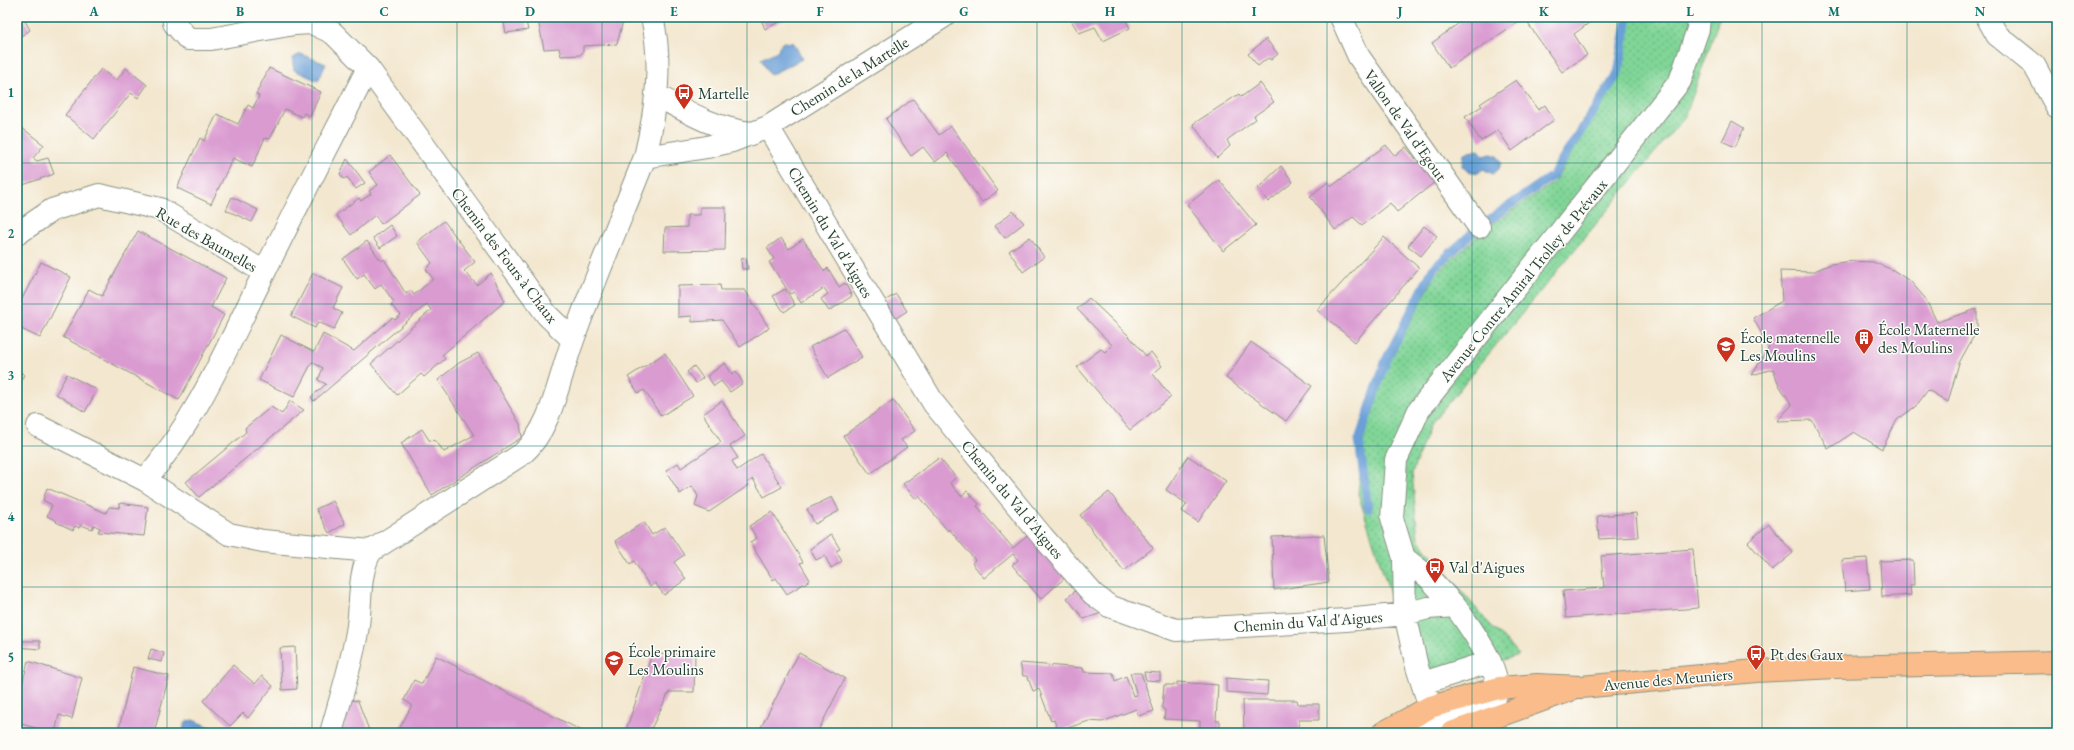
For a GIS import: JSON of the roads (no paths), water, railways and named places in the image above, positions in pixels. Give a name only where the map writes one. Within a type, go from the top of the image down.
[{"type":"main road","name":"Avenue des Meuniers","points":[[1383,733],[1430,708],[1499,688],[1537,685],[1581,687],[1748,672],[1836,667],[2057,662]]},
{"type":"main road","points":[[1449,727],[1481,721],[1581,687]]},
{"type":"street","name":"Chemin des Fours à Chaux","points":[[174,17],[174,23],[188,39],[211,39],[294,24],[312,23],[333,33],[368,68],[547,316],[573,340]]},
{"type":"street","points":[[331,733],[357,634],[363,574],[371,552],[522,454],[533,444],[548,416],[573,340],[645,157],[652,127],[656,95],[658,58],[652,17]]},
{"type":"street","name":"Chemin de la Martelle","points":[[645,157],[707,147],[732,141],[760,130],[944,17]]},
{"type":"street","name":"Vallon de Val d'Egout","points":[[1341,17],[1359,58],[1479,228]]},
{"type":"street","name":"Avenue Contre Amiral Trolley de Prévaux","points":[[1430,708],[1417,668],[1405,614],[1404,558],[1392,518],[1396,460],[1419,410],[1680,81],[1698,29],[1699,17]]},
{"type":"street","points":[[1987,17],[1997,35],[2034,65],[2057,107]]},
{"type":"street","name":"Rue des Baumelles","points":[[145,480],[157,466],[206,392],[264,272],[368,68]]},
{"type":"street","points":[[656,95],[717,126],[732,131],[760,130]]},
{"type":"street","name":"Chemin du Val d'Aigues","points":[[760,130],[934,404],[1042,536],[1093,594],[1109,606],[1176,630],[1346,620],[1405,614],[1428,608],[1455,606]]},
{"type":"street","name":"Rue des Baumelles","points":[[17,234],[52,210],[99,195],[160,209],[264,272]]},
{"type":"street","points":[[38,426],[145,480],[229,534],[263,541],[371,552]]},
{"type":"street","points":[[1404,558],[1427,576],[1455,606],[1482,645],[1499,688],[1496,699],[1488,707],[1449,727],[1424,733]]},
{"type":"street","points":[[1423,683],[1489,662]]},
{"type":"street","points":[[1430,708],[1449,727]]},
{"type":"water","points":[[783,42],[794,43],[802,59],[770,75],[761,59],[779,50],[779,46]]},
{"type":"water","points":[[301,54],[326,64],[318,81],[294,70],[292,58]]},
{"type":"water","points":[[1478,150],[1483,156],[1490,154],[1497,156],[1501,163],[1499,169],[1493,174],[1483,169],[1478,173],[1467,171],[1462,166],[1464,153]]},
{"type":"water","points":[[193,720],[216,730],[219,733],[183,733],[184,725],[187,721]]},
{"type":"waterway","points":[[1368,508],[1359,440],[1386,360],[1433,269],[1479,227],[1552,176],[1618,73],[1628,17]]},
{"type":"place","name":"Martelle","points":[[684,110]]},
{"type":"place","name":"École Maternelle des Moulins","points":[[1864,355]]},
{"type":"place","name":"École maternelle Les Moulins","points":[[1726,363]]},
{"type":"place","name":"Val d'Aigues","points":[[1435,584]]},
{"type":"place","name":"Pt des Gaux","points":[[1756,671]]},
{"type":"place","name":"École primaire Les Moulins","points":[[614,677]]}]
